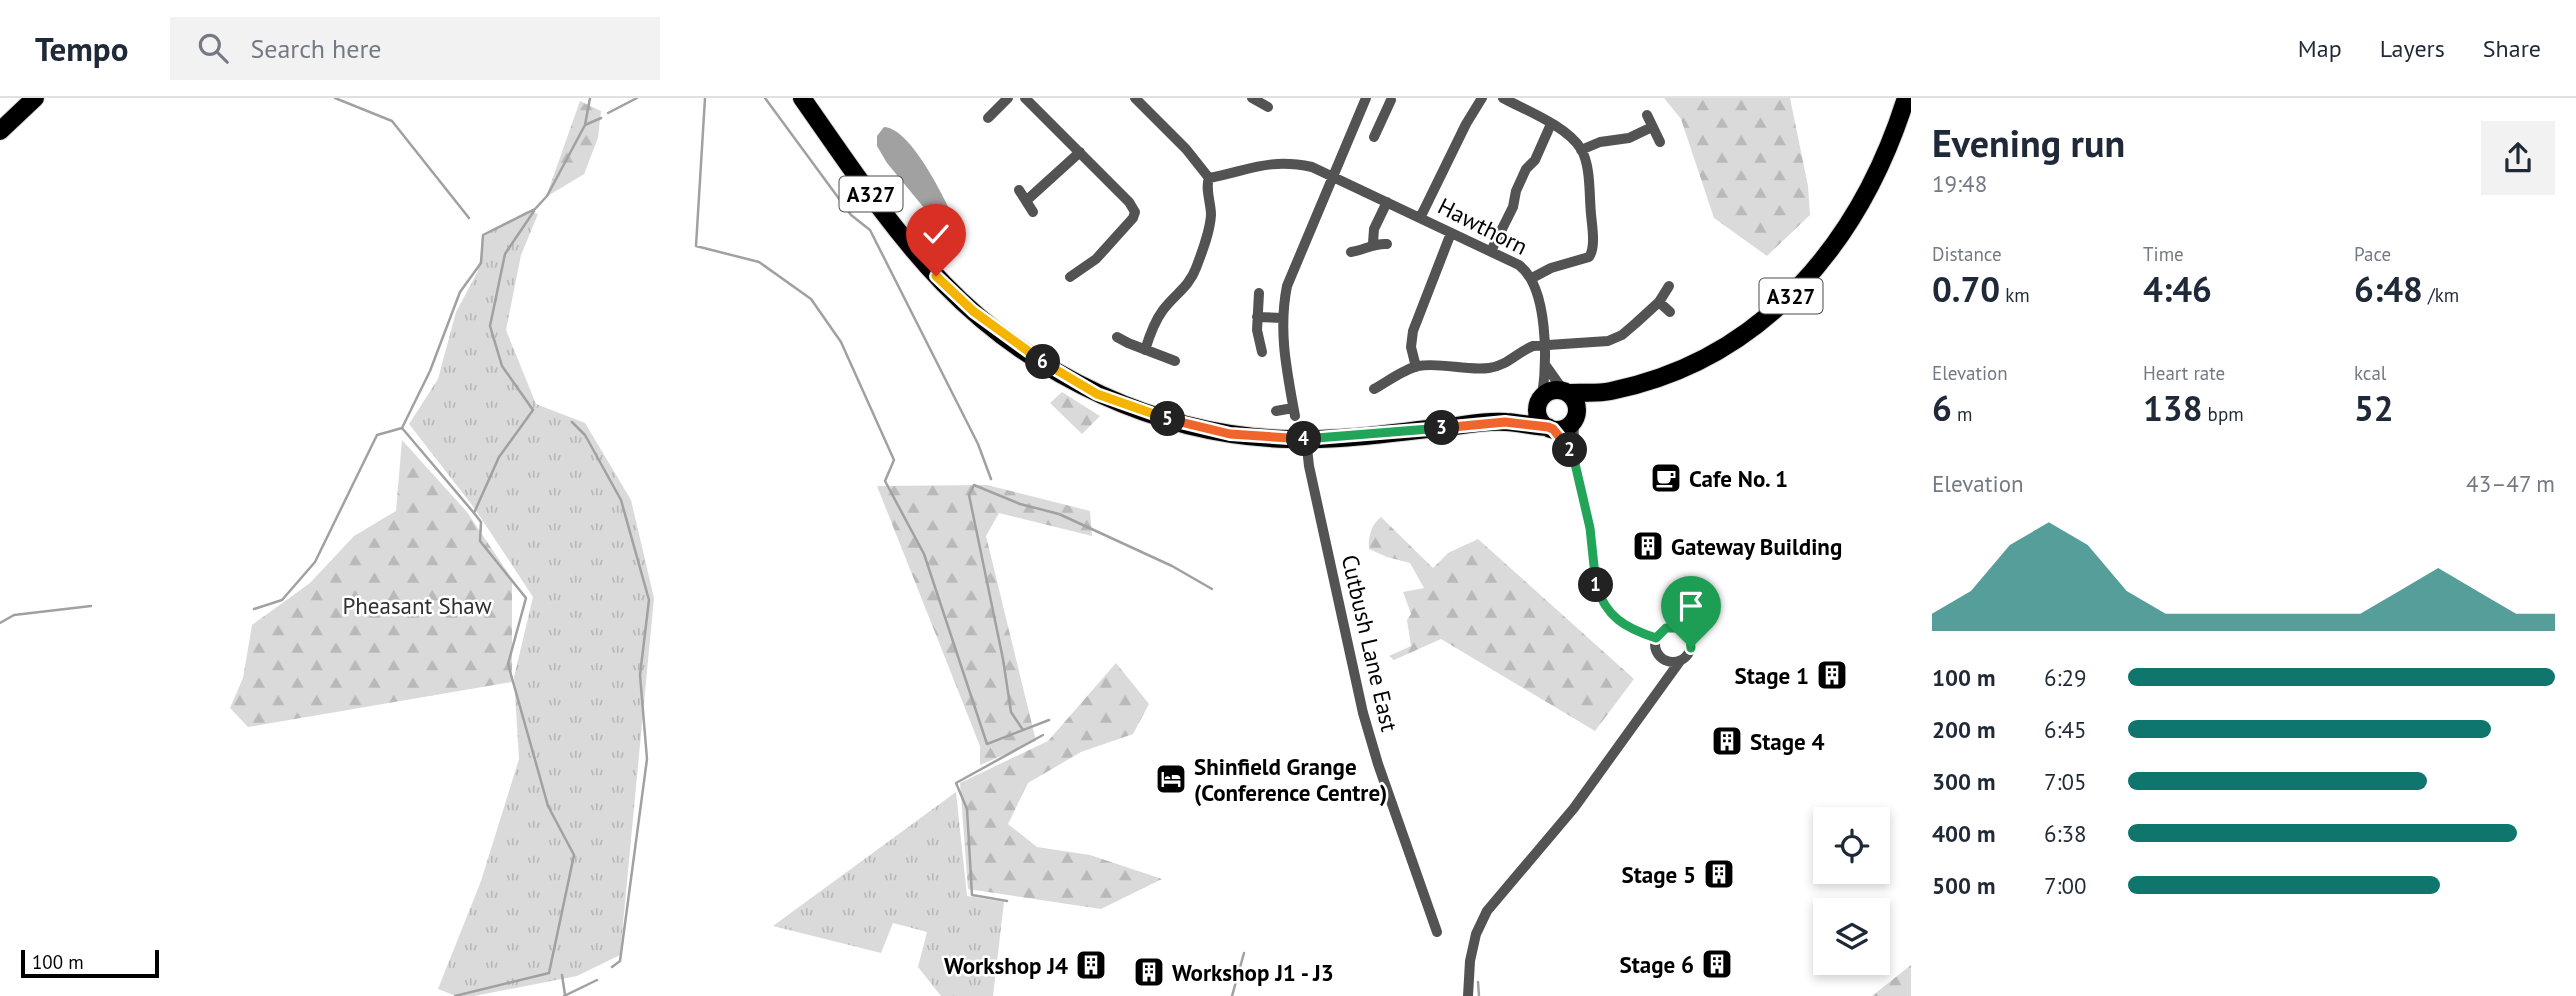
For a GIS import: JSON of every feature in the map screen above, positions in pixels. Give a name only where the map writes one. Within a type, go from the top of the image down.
[{"type":"main road","points":[[0,131],[35,98]]},
{"type":"main road","name":"A327","points":[[802,98],[891,223],[936,276],[973,311],[1042,362],[1097,394],[1190,426],[1230,434],[1306,439],[1505,422],[1550,428]]},
{"type":"main road","name":"A327","points":[[1566,392],[1608,392],[1672,371],[1721,349],[1759,323],[1799,289],[1821,264],[1862,204],[1889,148],[1906,98]]},
{"type":"main road","points":[[1551,390],[1566,392],[1577,406],[1575,419],[1565,428],[1550,428],[1539,416],[1540,400],[1551,390]]},
{"type":"main road","name":"A327","points":[[1575,419],[1608,392]]},
{"type":"main road","name":"A327","points":[[1505,422],[1540,400]]},
{"type":"street","points":[[988,118],[1008,98]]},
{"type":"street","points":[[1026,98],[1133,206],[1135,212],[1133,218],[1102,253],[1070,277]]},
{"type":"street","points":[[1136,98],[1186,149],[1209,178],[1211,201],[1211,219],[1197,265],[1187,286],[1164,308],[1157,319],[1145,350]]},
{"type":"street","points":[[1252,98],[1268,107]]},
{"type":"street","points":[[1420,218],[1460,134],[1482,98]]},
{"type":"street","points":[[1503,98],[1570,137],[1581,150],[1588,175],[1592,252],[1589,257],[1550,268],[1532,278]]},
{"type":"street","points":[[1374,137],[1391,100]]},
{"type":"street","points":[[1276,411],[1294,412],[1284,358],[1282,318],[1287,286],[1364,102],[1384,114]]},
{"type":"street","points":[[1647,115],[1660,142]]},
{"type":"street","points":[[1491,251],[1513,207],[1516,191],[1527,169],[1535,160],[1551,124]]},
{"type":"street","points":[[1581,150],[1600,142],[1629,138],[1652,127]]},
{"type":"street","points":[[1027,200],[1080,152]]},
{"type":"street","name":"Hawthorn","points":[[1209,178],[1266,164],[1289,162],[1312,167],[1519,265],[1532,278],[1539,296],[1546,366],[1540,400]]},
{"type":"street","points":[[1019,190],[1033,212]]},
{"type":"street","points":[[1373,243],[1374,229],[1387,202]]},
{"type":"street","points":[[1416,367],[1411,346],[1413,331],[1451,233]]},
{"type":"street","points":[[1351,251],[1363,250],[1373,243],[1387,244]]},
{"type":"street","points":[[1374,389],[1416,367],[1492,368],[1514,360],[1524,349],[1608,341],[1622,335],[1659,302],[1670,286]]},
{"type":"street","points":[[1259,293],[1257,330],[1262,352]]},
{"type":"street","points":[[1659,302],[1670,312]]},
{"type":"street","points":[[1257,317],[1282,318]]},
{"type":"street","points":[[1118,337],[1175,361]]},
{"type":"street","name":"Hawthorn","points":[[1546,366],[1566,392]]},
{"type":"street","points":[[1575,419],[1573,455],[1590,528],[1600,597],[1607,610],[1618,620],[1656,638]]},
{"type":"street","points":[[1550,428],[1573,455]]},
{"type":"street","name":"Cutbush Lane East","points":[[1306,439],[1312,479],[1363,713],[1378,764],[1437,932]]},
{"type":"street","points":[[1468,994],[1470,961],[1476,934],[1487,911],[1582,798],[1663,682],[1689,653],[1691,648],[1688,633],[1671,626],[1662,630],[1656,638],[1656,650],[1662,659],[1670,663],[1680,662]]},
{"type":"street","points":[[1662,659],[1663,682]]},
{"type":"green space","points":[[1664,98],[1790,98],[1808,186],[1810,215],[1767,256],[1714,218],[1681,119]]},
{"type":"green space","points":[[580,101],[601,111],[598,138],[584,174],[546,197]]},
{"type":"green space","points":[[527,211],[538,214],[521,255],[506,330],[536,404],[585,423],[631,500],[654,598],[620,955],[577,976],[474,996],[456,996],[438,989],[481,881],[519,759],[514,677],[533,597],[475,509],[409,424],[438,379],[456,312],[478,271],[484,236]]},
{"type":"green space","points":[[1062,392],[1100,416],[1082,434],[1050,403]]},
{"type":"green space","name":"Pheasant Shaw","points":[[402,440],[467,512],[512,579],[512,682],[248,727],[230,708],[243,678],[252,625],[310,583],[354,536],[396,511]]},
{"type":"green space","points":[[987,485],[1090,511],[1092,536],[999,513],[986,536],[1036,741],[980,765],[980,746],[877,486]]},
{"type":"green space","points":[[1381,517],[1433,568],[1448,553],[1478,539],[1634,679],[1595,731],[1441,639],[1394,660],[1389,656],[1411,646],[1407,620],[1411,614],[1403,592],[1424,588],[1410,563],[1369,549],[1371,531]]},
{"type":"green space","points":[[1116,663],[1149,704],[1133,734],[1081,752],[1028,783],[1008,824],[1037,847],[1090,855],[1162,879],[1101,909],[968,889],[960,783],[1048,741]]},
{"type":"green space","points":[[956,792],[967,896],[1004,902],[993,996],[941,996],[918,967],[927,932],[893,923],[881,953],[773,926]]},
{"type":"green space","points":[[1911,965],[1911,996],[1872,996]]},
{"type":"shaded area","points":[[884,127],[895,131],[906,140],[928,170],[959,230],[955,242],[948,243],[925,209],[887,163],[877,146],[877,136]]},
{"type":"waterway","points":[[335,98],[392,121],[469,218]]},
{"type":"waterway","points":[[254,609],[282,600],[315,562],[377,435],[402,428],[430,371],[460,292],[481,263],[483,235],[535,209],[547,196],[585,125],[590,98]]},
{"type":"waterway","points":[[608,113],[637,98]]},
{"type":"waterway","points":[[705,98],[696,246],[759,262],[811,299],[841,342],[894,460],[885,481],[924,554],[987,744],[1049,720]]},
{"type":"waterway","points":[[765,98],[851,215],[870,230],[978,444],[991,479]]},
{"type":"waterway","points":[[585,125],[601,118]]},
{"type":"waterway","points":[[474,513],[499,457],[533,410],[502,366],[490,326],[505,254],[534,211]]},
{"type":"waterway","points":[[572,422],[585,435],[621,500],[649,600],[640,675],[647,759],[620,961],[612,967]]},
{"type":"waterway","points":[[402,428],[481,522],[480,541],[526,598],[508,664],[548,806],[574,855],[549,973],[455,996]]},
{"type":"waterway","points":[[1023,730],[1011,712],[1003,659],[969,495],[974,485],[1020,504],[1059,514],[1172,566],[1212,589]]},
{"type":"waterway","points":[[0,623],[14,615],[91,606]]},
{"type":"waterway","points":[[1007,901],[972,895],[967,809],[956,783],[1043,735]]},
{"type":"waterway","points":[[1232,996],[1244,953]]},
{"type":"waterway","points":[[562,975],[565,995]]},
{"type":"waterway","points":[[564,996],[597,980]]},
{"type":"waterway","points":[[1478,982],[1479,996]]},
{"type":"place","name":"Cafe No. 1","points":[[1666,478]]},
{"type":"place","name":"Gateway Building","points":[[1648,546]]},
{"type":"place","name":"Stage 1","points":[[1832,675]]},
{"type":"place","name":"Stage 4","points":[[1727,741]]},
{"type":"place","name":"Shinfield Grange (Conference Centre)","points":[[1171,779]]},
{"type":"place","name":"Stage 5","points":[[1719,874]]},
{"type":"place","name":"Stage 6","points":[[1717,964]]},
{"type":"place","name":"Workshop J4","points":[[1091,965]]},
{"type":"place","name":"Workshop J1 - J3","points":[[1149,972]]},
{"type":"route","points":[[936,276],[988,323],[1059,373],[1097,394],[1190,426],[1274,439],[1327,439],[1505,422],[1553,429],[1573,455],[1590,528],[1596,584],[1607,610],[1633,629],[1656,638],[1671,626],[1681,628],[1690,637],[1691,648]]}]
